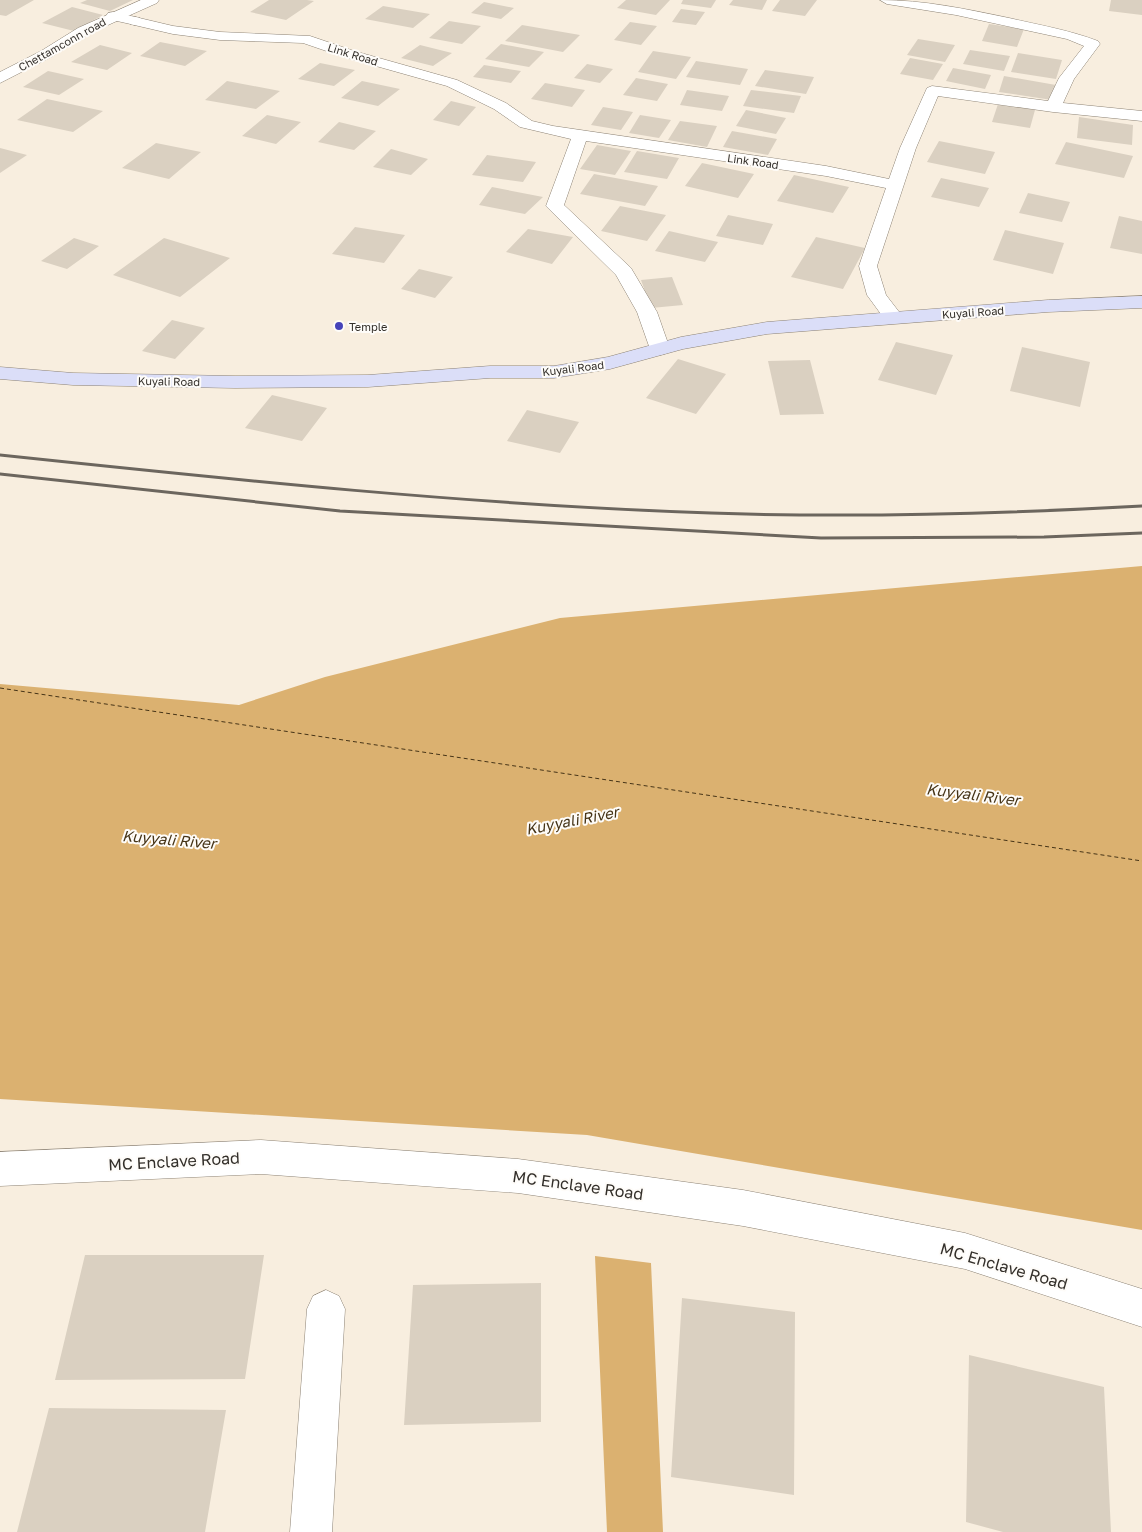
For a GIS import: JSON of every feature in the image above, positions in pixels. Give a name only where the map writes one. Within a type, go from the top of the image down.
[{"type":"main road","name":"Kuyali Road","points":[[0,373],[83,379],[235,382],[368,381],[490,372],[554,372],[610,363],[681,343],[767,328],[1048,306],[1142,302]]},
{"type":"street","name":"Chettamconn road","points":[[0,78],[46,54],[83,31],[152,0]]},
{"type":"street","points":[[888,0],[956,11],[1071,36],[1093,44],[1067,78],[1053,107]]},
{"type":"street","name":"Link Road","points":[[113,16],[173,30],[220,36],[305,39],[349,54],[452,83],[500,106],[526,124],[553,132],[607,138],[826,171],[895,185]]},
{"type":"street","points":[[893,318],[877,295],[868,266],[895,185],[932,91],[1053,107],[1142,116]]},
{"type":"street","points":[[580,136],[555,206],[624,272],[647,312],[660,349]]},
{"type":"street","name":"MC Enclave Road","points":[[0,1169],[261,1157],[518,1176],[743,1208],[965,1251],[1142,1308]]},
{"type":"street","points":[[311,1532],[326,1309]]},
{"type":"water","name":"Kuyyali River","points":[[1142,566],[1142,1230],[587,1135],[0,1099],[0,684],[239,705],[325,677],[560,618]]},
{"type":"water","points":[[595,1256],[651,1263],[663,1532],[607,1532]]},
{"type":"building","points":[[0,0],[34,0],[6,16],[0,15]]},
{"type":"building","points":[[87,0],[133,0],[110,11],[80,3]]},
{"type":"building","points":[[269,0],[314,1],[286,20],[250,12]]},
{"type":"building","points":[[626,0],[670,0],[656,15],[617,8]]},
{"type":"building","points":[[683,0],[716,0],[711,8],[681,4]]},
{"type":"building","points":[[733,0],[767,0],[762,10],[729,5]]},
{"type":"building","points":[[780,0],[817,0],[805,16],[772,11]]},
{"type":"building","points":[[1111,0],[1142,0],[1142,15],[1109,11]]},
{"type":"building","points":[[484,2],[514,8],[501,19],[471,13]]},
{"type":"building","points":[[383,6],[430,14],[413,28],[365,19]]},
{"type":"building","points":[[72,7],[103,15],[74,31],[42,23]]},
{"type":"building","points":[[681,9],[705,12],[696,25],[672,22]]},
{"type":"building","points":[[449,21],[481,26],[462,44],[429,38]]},
{"type":"building","points":[[630,22],[657,26],[641,45],[614,40]]},
{"type":"building","points":[[989,24],[1024,29],[1017,47],[982,41]]},
{"type":"building","points":[[522,25],[580,35],[563,52],[505,41]]},
{"type":"building","points":[[918,39],[955,45],[945,62],[907,55]]},
{"type":"building","points":[[160,42],[207,51],[185,66],[140,56]]},
{"type":"building","points":[[501,44],[544,52],[529,67],[485,59]]},
{"type":"building","points":[[100,45],[132,53],[107,70],[71,62]]},
{"type":"building","points":[[420,45],[452,53],[433,66],[401,58]]},
{"type":"building","points":[[970,50],[1010,56],[1004,71],[963,64]]},
{"type":"building","points":[[653,51],[691,57],[676,79],[638,72]]},
{"type":"building","points":[[1018,53],[1062,60],[1056,79],[1011,72]]},
{"type":"building","points":[[910,58],[943,64],[933,80],[900,74]]},
{"type":"building","points":[[696,61],[748,69],[740,85],[686,77]]},
{"type":"building","points":[[320,63],[355,70],[334,86],[298,79]]},
{"type":"building","points":[[587,64],[613,69],[600,83],[574,78]]},
{"type":"building","points":[[484,65],[521,71],[511,83],[473,77]]},
{"type":"building","points":[[953,68],[991,75],[985,89],[946,81]]},
{"type":"building","points":[[765,70],[814,77],[806,94],[755,86]]},
{"type":"building","points":[[48,71],[84,79],[59,95],[23,87]]},
{"type":"building","points":[[1004,76],[1056,85],[1052,100],[999,92]]},
{"type":"building","points":[[636,78],[668,84],[657,101],[623,95]]},
{"type":"building","points":[[227,81],[280,91],[256,109],[205,100]]},
{"type":"building","points":[[362,81],[400,89],[378,106],[341,98]]},
{"type":"building","points":[[545,83],[585,90],[572,107],[531,99]]},
{"type":"building","points":[[687,90],[729,96],[722,111],[680,105]]},
{"type":"building","points":[[751,90],[801,96],[794,113],[743,106]]},
{"type":"building","points":[[47,99],[103,111],[73,132],[17,120]]},
{"type":"building","points":[[451,101],[476,107],[459,126],[433,120]]},
{"type":"building","points":[[998,104],[1035,110],[1030,128],[992,122]]},
{"type":"building","points":[[603,107],[633,112],[621,130],[591,125]]},
{"type":"building","points":[[746,110],[786,118],[776,134],[736,126]]},
{"type":"building","points":[[267,115],[301,122],[276,144],[242,136]]},
{"type":"building","points":[[640,115],[671,120],[659,138],[629,133]]},
{"type":"building","points":[[1079,117],[1133,125],[1132,145],[1077,138]]},
{"type":"building","points":[[680,121],[717,126],[707,147],[668,140]]},
{"type":"building","points":[[339,122],[376,131],[354,150],[318,142]]},
{"type":"building","points":[[732,131],[777,139],[768,155],[723,147]]},
{"type":"building","points":[[939,141],[995,152],[985,174],[927,162]]},
{"type":"building","points":[[1066,142],[1133,156],[1124,178],[1055,164]]},
{"type":"building","points":[[156,143],[201,152],[169,179],[122,168]]},
{"type":"building","points":[[597,145],[631,151],[615,175],[580,169]]},
{"type":"building","points":[[0,148],[27,155],[0,173]]},
{"type":"building","points":[[391,149],[428,159],[411,175],[373,167]]},
{"type":"building","points":[[637,151],[679,158],[667,179],[624,172]]},
{"type":"building","points":[[487,155],[536,162],[523,182],[472,175]]},
{"type":"building","points":[[702,163],[754,174],[738,198],[685,186]]},
{"type":"building","points":[[594,174],[658,186],[645,206],[580,194]]},
{"type":"building","points":[[794,175],[849,187],[833,213],[777,201]]},
{"type":"building","points":[[941,178],[989,188],[979,207],[931,197]]},
{"type":"building","points":[[492,187],[543,197],[525,214],[479,205]]},
{"type":"building","points":[[1028,193],[1070,202],[1062,222],[1019,213]]},
{"type":"building","points":[[620,206],[666,215],[647,241],[601,231]]},
{"type":"building","points":[[728,215],[773,224],[763,245],[716,236]]},
{"type":"building","points":[[1119,216],[1142,221],[1142,254],[1110,248]]},
{"type":"building","points":[[355,227],[405,235],[384,263],[332,254]]},
{"type":"building","points":[[528,229],[573,237],[552,264],[506,252]]},
{"type":"building","points":[[1005,230],[1064,243],[1053,274],[993,260]]},
{"type":"building","points":[[669,231],[718,242],[705,262],[655,251]]},
{"type":"building","points":[[816,237],[865,248],[843,289],[791,277]]},
{"type":"building","points":[[74,238],[99,246],[67,269],[41,261]]},
{"type":"building","points":[[164,238],[230,258],[180,297],[113,275]]},
{"type":"building","points":[[419,269],[453,277],[435,298],[401,289]]},
{"type":"building","points":[[672,277],[683,305],[651,308],[641,280]]},
{"type":"building","points":[[172,320],[205,328],[175,359],[142,351]]},
{"type":"building","points":[[896,342],[953,355],[936,395],[878,380]]},
{"type":"building","points":[[1022,347],[1090,362],[1080,407],[1010,391]]},
{"type":"building","points":[[678,359],[726,374],[696,414],[646,398]]},
{"type":"building","points":[[810,360],[824,414],[780,415],[768,361]]},
{"type":"building","points":[[272,395],[327,408],[302,441],[245,428]]},
{"type":"building","points":[[527,410],[579,422],[560,453],[507,441]]},
{"type":"building","points":[[85,1255],[264,1255],[245,1379],[55,1380]]},
{"type":"building","points":[[541,1283],[541,1422],[404,1425],[413,1285]]},
{"type":"building","points":[[682,1298],[795,1312],[794,1495],[671,1477]]},
{"type":"building","points":[[969,1355],[1104,1387],[1111,1532],[1003,1532],[966,1522]]},
{"type":"building","points":[[49,1408],[226,1410],[205,1532],[17,1532]]},
{"type":"ferry route","points":[[0,688],[1142,861]]},
{"type":"railway","points":[[0,455],[444,498],[711,513],[873,515],[980,513],[1142,506]]},
{"type":"railway","points":[[0,474],[340,511],[821,538],[1044,537],[1142,533]]},
{"type":"place","name":"Temple","points":[[339,326]]}]
